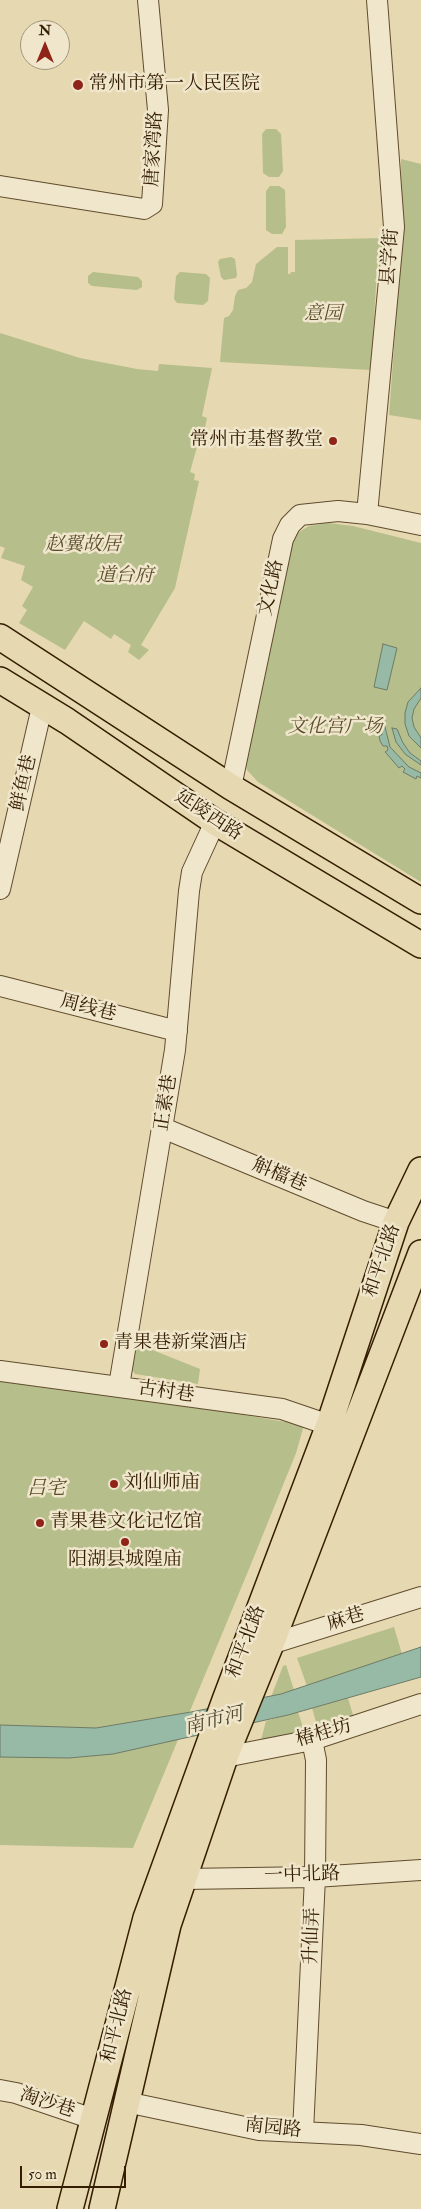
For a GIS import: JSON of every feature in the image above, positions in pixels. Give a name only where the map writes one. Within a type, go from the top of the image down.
[{"type":"main road","name":"延陵西路","points":[[0,637],[231,786],[421,901]]},
{"type":"main road","name":"延陵西路","points":[[0,680],[214,822],[421,945]]},
{"type":"main road","name":"和平北路","points":[[102,2209],[168,1925],[184,1879],[223,1745],[225,1700],[330,1425],[396,1222],[421,1170]]},
{"type":"main road","name":"和平北路","points":[[70,2209],[146,1918],[223,1745],[250,1696],[272,1644],[421,1253]]},
{"type":"street","name":"唐家湾路","points":[[0,186],[144,209],[152,204],[158,110],[148,0]]},
{"type":"street","name":"县学街","points":[[367,514],[394,227],[377,0]]},
{"type":"street","name":"文化路","points":[[231,786],[283,539],[290,525],[300,515],[338,511],[367,514],[421,525]]},
{"type":"street","name":"鲜鱼巷","points":[[0,889],[42,707]]},
{"type":"street","name":"正素巷","points":[[118,1386],[163,1128],[177,1031],[192,872],[214,822]]},
{"type":"street","name":"周线巷","points":[[0,986],[177,1031]]},
{"type":"street","name":"斛檔巷","points":[[163,1128],[364,1211],[396,1222]]},
{"type":"street","name":"古村巷","points":[[0,1370],[282,1409],[330,1425]]},
{"type":"street","name":"麻巷","points":[[244,1652],[421,1597]]},
{"type":"street","name":"椿桂坊","points":[[223,1745],[312,1740],[421,1704]]},
{"type":"street","name":"升仙弄","points":[[303,2132],[315,1877],[316,1760],[312,1740]]},
{"type":"street","name":"一中北路","points":[[184,1879],[315,1877],[421,1870]]},
{"type":"street","name":"淘沙巷","points":[[0,2090],[16,2093],[93,2119]]},
{"type":"street","name":"南园路","points":[[126,2102],[259,2130],[361,2135],[421,2144]]},
{"type":"green space","points":[[266,129],[276,129],[281,134],[283,171],[279,177],[269,177],[263,173],[262,134]]},
{"type":"green space","points":[[401,159],[421,164],[421,420],[389,415],[402,240]]},
{"type":"green space","points":[[270,186],[279,186],[285,190],[286,227],[282,234],[272,234],[266,230],[266,191]]},
{"type":"green space","name":"意园","points":[[383,238],[383,252],[378,253],[371,370],[220,362],[224,318],[229,316],[233,310],[238,290],[246,288],[252,282],[256,264],[277,247],[288,247],[288,274],[290,274],[295,272],[295,240]]},
{"type":"green space","points":[[231,257],[235,259],[237,275],[236,278],[224,280],[221,277],[218,262],[220,259]]},
{"type":"green space","points":[[93,272],[138,277],[142,281],[142,287],[137,290],[92,286],[88,283],[88,276]]},
{"type":"green space","points":[[180,272],[206,274],[210,278],[208,301],[203,305],[177,303],[174,299],[176,276]]},
{"type":"green space","points":[[0,333],[80,358],[137,369],[158,371],[159,364],[212,368],[202,416],[207,418],[201,447],[197,447],[190,472],[195,474],[194,480],[199,481],[175,588],[141,645],[149,650],[139,660],[128,652],[131,645],[114,634],[111,639],[84,621],[65,650],[19,623],[27,610],[22,606],[33,587],[21,580],[25,566],[1,558],[5,548],[0,546]]},
{"type":"green space","name":"文化宫广场","points":[[328,523],[353,526],[421,543],[421,882],[258,782],[247,770],[244,757],[285,551],[296,534],[309,526]]},
{"type":"green space","points":[[132,1344],[145,1347],[200,1369],[198,1384],[135,1374],[130,1367]]},
{"type":"green space","name":"吕宅","points":[[0,1381],[232,1413],[304,1425],[296,1453],[133,1848],[0,1845]]},
{"type":"green space","points":[[394,1627],[402,1654],[307,1686],[297,1658]]},
{"type":"green space","points":[[286,1665],[294,1690],[271,1697],[283,1666]]},
{"type":"green space","points":[[348,1698],[355,1722],[319,1733],[312,1708]]},
{"type":"green space","points":[[298,1712],[302,1724],[301,1734],[261,1740],[266,1721]]},
{"type":"water","points":[[383,644],[397,648],[387,690],[374,687]]},
{"type":"water","points":[[421,688],[421,698],[414,709],[412,718],[414,727],[421,738],[421,748],[409,736],[405,724],[405,713],[408,702]]},
{"type":"water","points":[[376,718],[383,719],[390,747],[409,767],[421,773],[421,778],[417,776],[416,779],[403,772],[405,769],[402,766],[399,768],[385,752],[388,750],[387,746],[383,746],[380,741],[381,729],[378,729]]},
{"type":"water","points":[[392,728],[397,729],[403,743],[410,753],[421,761],[421,765],[405,754],[396,742]]},
{"type":"water","name":"南市河","points":[[421,1647],[421,1677],[288,1715],[113,1754],[69,1758],[0,1757],[0,1725],[96,1728],[191,1712],[281,1694]]},
{"type":"place","name":"常州市第一人民医院","points":[[78,85]]},
{"type":"place","name":"常州市基督教堂","points":[[333,441]]},
{"type":"place","name":"青果巷新棠酒店","points":[[104,1344]]},
{"type":"place","name":"刘仙师庙","points":[[114,1484]]},
{"type":"place","name":"青果巷文化记忆馆","points":[[40,1523]]},
{"type":"place","name":"阳湖县城隍庙","points":[[125,1542]]},
{"type":"park label","name":"赵翼故居","points":[[83,546]]},
{"type":"park label","name":"道台府","points":[[125,577]]}]
